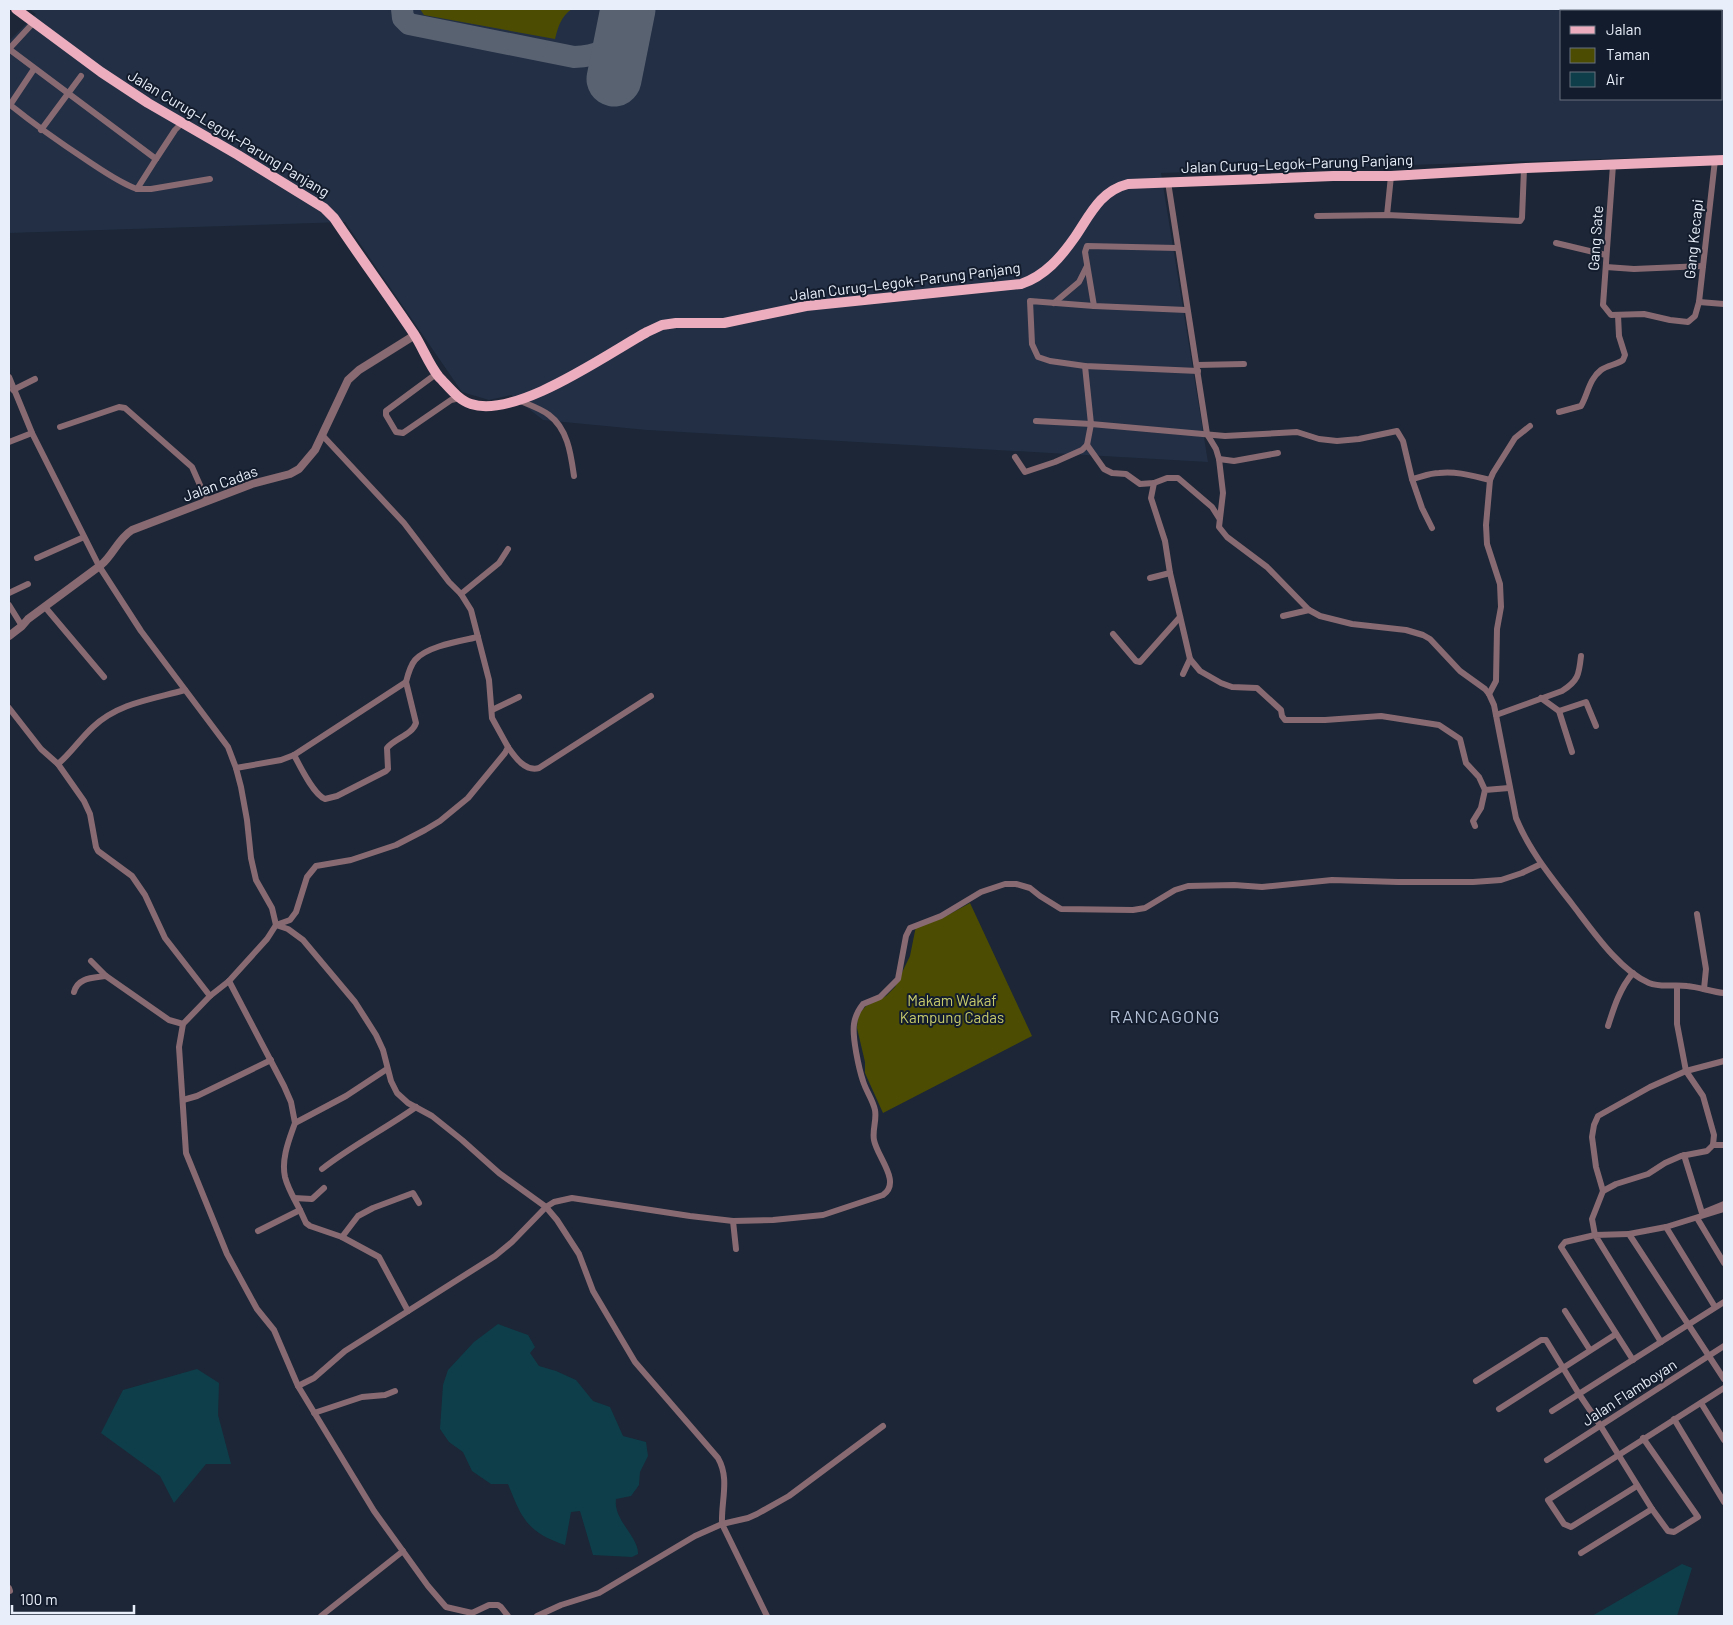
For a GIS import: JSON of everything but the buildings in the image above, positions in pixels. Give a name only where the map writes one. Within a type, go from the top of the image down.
[{"type":"main road","name":"Jalan Curug–Legok–Parung Panjang","points":[[16,9],[101,72],[148,103],[324,208],[334,218],[415,335],[438,375],[460,398],[470,404],[488,406],[520,400],[551,387],[646,332],[662,325],[676,323],[724,323],[806,306],[1021,284],[1031,281],[1047,270],[1075,237],[1097,204],[1109,192],[1128,184],[1333,176],[1391,176],[1719,160]]},
{"type":"street","points":[[34,22],[9,49],[156,159]]},
{"type":"street","points":[[34,69],[9,105],[110,176],[136,189],[151,189],[210,179]]},
{"type":"street","points":[[42,130],[81,76]]},
{"type":"street","points":[[136,189],[175,130],[182,123]]},
{"type":"street","name":"Gang Kecapi","points":[[1618,315],[1644,314],[1688,322],[1693,319],[1699,302],[1719,160]]},
{"type":"street","name":"Gang Sate","points":[[1613,165],[1602,298],[1606,311],[1611,315],[1618,315]]},
{"type":"street","points":[[1317,216],[1387,215],[1520,221],[1522,218],[1524,169]]},
{"type":"street","points":[[1387,215],[1391,176]]},
{"type":"street","points":[[1168,182],[1186,310],[1207,434],[1216,449],[1219,459],[1223,493],[1219,527],[1227,538],[1267,567],[1308,610],[1320,616],[1336,620],[1406,630],[1423,635],[1430,639],[1450,661],[1490,694],[1496,714],[1509,788],[1519,826],[1541,864],[1598,939],[1611,953],[1644,981],[1658,986],[1685,985],[1724,993]]},
{"type":"street","points":[[1556,243],[1606,255]]},
{"type":"street","points":[[1094,306],[1085,252],[1088,246],[1177,248]]},
{"type":"street","points":[[1054,303],[1079,282],[1087,266]]},
{"type":"street","points":[[1606,266],[1634,269],[1703,266]]},
{"type":"street","points":[[1026,294],[1030,301],[1032,344],[1038,357],[1050,361],[1085,366],[1197,368],[1244,364]]},
{"type":"street","points":[[1030,301],[1186,310]]},
{"type":"street","points":[[1699,302],[1724,304]]},
{"type":"street","points":[[1559,412],[1581,406],[1595,375],[1606,367],[1623,360],[1625,355],[1619,336],[1618,315]]},
{"type":"street","name":"Jalan Cadas","points":[[9,636],[28,619],[100,566],[110,556],[122,537],[132,530],[252,484],[290,474],[308,460],[323,436],[348,380],[359,370],[415,335]]},
{"type":"street","points":[[1014,457],[1022,470],[1030,472],[1082,450],[1087,445],[1091,424],[1085,366]]},
{"type":"street","points":[[438,375],[388,408],[386,415],[396,432],[403,433],[451,400],[460,398]]},
{"type":"street","points":[[9,377],[32,433],[100,566],[141,631],[228,747],[236,768],[247,820],[251,858],[256,880],[272,908],[276,925]]},
{"type":"street","points":[[13,390],[35,379]]},
{"type":"street","points":[[520,400],[549,414],[561,428],[571,454],[574,476]]},
{"type":"street","points":[[60,427],[115,408],[125,408],[192,467],[207,501]]},
{"type":"street","points":[[1036,421],[1225,436],[1297,432],[1319,439],[1337,441],[1397,430],[1403,441],[1422,508],[1432,528]]},
{"type":"street","points":[[1490,694],[1496,681],[1496,629],[1501,607],[1500,584],[1487,544],[1486,535],[1490,480],[1515,438],[1530,426]]},
{"type":"street","points":[[9,442],[32,433]]},
{"type":"street","points":[[323,436],[404,523],[449,582],[462,594],[471,610],[489,680],[494,726],[508,747],[528,768],[539,768],[650,696]]},
{"type":"street","points":[[1087,445],[1101,466],[1107,471],[1126,474],[1140,484],[1154,483],[1167,478],[1178,478],[1212,507],[1219,518]]},
{"type":"street","points":[[1219,459],[1234,461],[1278,453]]},
{"type":"street","points":[[1412,478],[1440,472],[1451,472],[1490,480]]},
{"type":"street","points":[[1154,483],[1151,498],[1165,541],[1170,574],[1190,659],[1200,672],[1232,687],[1257,688],[1281,710],[1285,720],[1325,720],[1381,716],[1440,725],[1460,739],[1466,763],[1478,777],[1485,790],[1481,808],[1473,821],[1475,826]]},
{"type":"street","points":[[37,558],[84,536]]},
{"type":"street","points":[[462,594],[499,563],[508,549]]},
{"type":"street","points":[[1150,578],[1170,574]]},
{"type":"street","points":[[9,593],[28,584]]},
{"type":"street","points":[[9,605],[22,626]]},
{"type":"street","points":[[45,607],[104,677]]},
{"type":"street","points":[[1283,616],[1308,610]]},
{"type":"street","points":[[1112,634],[1136,661],[1140,662],[1180,617]]},
{"type":"street","points":[[294,755],[319,796],[325,799],[337,796],[386,771],[388,766],[386,758],[387,748],[414,728],[416,722],[406,682],[411,665],[416,658],[425,652],[478,637]]},
{"type":"street","points":[[1496,714],[1562,691],[1574,682],[1579,673],[1581,656]]},
{"type":"street","points":[[1183,674],[1190,659]]},
{"type":"street","points":[[236,768],[281,760],[294,755],[406,682]]},
{"type":"street","points":[[58,764],[93,727],[106,717],[129,704],[185,690]]},
{"type":"street","points":[[492,710],[519,697]]},
{"type":"street","points":[[1541,698],[1559,711],[1572,752]]},
{"type":"street","points":[[1559,711],[1586,702],[1596,726]]},
{"type":"street","points":[[9,708],[41,749],[58,764],[84,801],[90,814],[98,851],[132,876],[145,895],[165,938],[210,996]]},
{"type":"street","points":[[508,747],[468,798],[440,822],[396,845],[351,860],[316,866],[312,869],[307,877],[296,912],[290,920],[276,925],[267,939],[229,981],[210,996],[183,1024],[179,1047],[186,1153],[227,1254],[256,1309],[274,1330],[298,1386],[369,1503],[428,1586],[446,1607],[472,1613],[489,1605],[498,1605],[508,1616]]},
{"type":"street","points":[[1485,790],[1509,788]]},
{"type":"street","points":[[298,1386],[314,1378],[345,1351],[495,1256],[512,1242],[546,1207],[562,1200],[581,1198],[618,1206],[733,1220],[773,1220],[823,1215],[883,1195],[891,1185],[890,1178],[873,1139],[875,1112],[863,1081],[854,1033],[855,1019],[863,1004],[880,997],[898,979],[908,930],[915,925],[941,916],[981,892],[1005,884],[1016,884],[1030,888],[1061,909],[1133,910],[1145,908],[1175,890],[1188,886],[1234,885],[1262,887],[1332,880],[1398,882],[1492,881],[1522,873],[1541,864]]},
{"type":"street","points":[[1697,914],[1706,969],[1704,989]]},
{"type":"street","points":[[276,925],[288,929],[303,940],[355,1002],[376,1035],[383,1050],[387,1069],[397,1093],[408,1104],[432,1116],[499,1173],[546,1207],[568,1235],[579,1254],[593,1291],[635,1362],[718,1458],[724,1468],[722,1524],[767,1616]]},
{"type":"street","points":[[91,960],[106,976],[169,1020],[183,1024]]},
{"type":"street","points":[[1608,1026],[1620,993],[1633,973]]},
{"type":"street","points":[[74,992],[77,984],[83,980],[106,976]]},
{"type":"street","points":[[229,981],[291,1102],[295,1123],[289,1140],[284,1168],[288,1185],[300,1210],[310,1226],[342,1237],[379,1257],[408,1311]]},
{"type":"street","points":[[1603,1191],[1616,1184],[1648,1174],[1665,1163],[1684,1155],[1703,1153],[1713,1145],[1714,1136],[1703,1096],[1686,1071],[1678,1024],[1677,986]]},
{"type":"street","points":[[183,1100],[197,1096],[271,1060]]},
{"type":"street","points":[[1661,1342],[1595,1235],[1592,1219],[1603,1191],[1596,1167],[1592,1137],[1594,1125],[1598,1116],[1650,1087],[1686,1071],[1724,1061]]},
{"type":"street","points":[[295,1123],[346,1096],[387,1069]]},
{"type":"street","points":[[322,1169],[351,1147],[381,1131],[416,1107]]},
{"type":"street","points":[[1713,1145],[1724,1145]]},
{"type":"street","points":[[1684,1155],[1702,1212],[1724,1204]]},
{"type":"street","points":[[294,1198],[312,1199],[324,1188]]},
{"type":"street","points":[[342,1237],[358,1216],[372,1208],[413,1193],[419,1203]]},
{"type":"street","points":[[1633,1360],[1562,1248],[1562,1245],[1565,1242],[1595,1235],[1629,1234],[1666,1227],[1724,1209]]},
{"type":"street","points":[[258,1231],[300,1210]]},
{"type":"street","points":[[1697,1218],[1724,1263]]},
{"type":"street","points":[[733,1220],[736,1249]]},
{"type":"street","points":[[1666,1227],[1715,1307]]},
{"type":"street","points":[[1629,1234],[1724,1379]]},
{"type":"street","points":[[1552,1411],[1724,1302]]},
{"type":"street","points":[[1565,1311],[1590,1350]]},
{"type":"street","points":[[1499,1408],[1616,1334]]},
{"type":"street","points":[[1476,1381],[1544,1339],[1600,1424],[1652,1509],[1671,1533],[1698,1517],[1643,1438]]},
{"type":"street","name":"Jalan Flamboyan","points":[[1547,1460],[1600,1424],[1724,1346]]},
{"type":"street","points":[[1638,1486],[1571,1527],[1564,1524],[1548,1500],[1724,1388]]},
{"type":"street","points":[[314,1413],[362,1397],[395,1391]]},
{"type":"street","points":[[1701,1403],[1724,1440]]},
{"type":"street","points":[[1674,1419],[1724,1502]]},
{"type":"street","points":[[537,1616],[561,1605],[600,1593],[677,1545],[722,1524],[752,1517],[789,1496],[883,1426]]},
{"type":"street","points":[[1582,1553],[1652,1509]]},
{"type":"street","points":[[321,1616],[403,1551]]},
{"type":"shaded area","points":[[29,9],[1724,9],[1724,155],[1161,173],[1208,462],[647,430],[543,420],[511,395],[489,400],[462,392],[345,222],[9,233],[9,41],[36,14]]},
{"type":"green space","points":[[420,9],[572,9],[563,18],[555,39],[424,15]]},
{"type":"green space","name":"Makam Wakaf Kampung Cadas","points":[[970,903],[1032,1036],[883,1113],[865,1073],[865,1062],[857,1028],[858,1015],[866,1006],[886,996],[895,987],[910,956],[916,926],[948,915]]},
{"type":"water","points":[[498,1324],[528,1335],[535,1347],[530,1353],[539,1366],[576,1380],[593,1401],[610,1407],[623,1436],[646,1442],[648,1456],[640,1472],[639,1485],[631,1496],[616,1499],[618,1514],[635,1541],[638,1554],[632,1557],[593,1555],[580,1511],[571,1512],[565,1545],[542,1535],[522,1515],[508,1484],[491,1484],[472,1471],[463,1452],[449,1442],[440,1429],[443,1385],[448,1370],[474,1342]]},
{"type":"water","points":[[197,1369],[219,1383],[218,1415],[231,1464],[206,1464],[174,1503],[160,1476],[101,1433],[123,1390]]},
{"type":"water","points":[[1682,1564],[1692,1568],[1677,1616],[1592,1616]]},
{"type":"taxiway","points":[[402,9],[403,18],[409,24],[574,57],[603,51],[624,30]]},
{"type":"runway","points":[[614,79],[628,9]]},
{"type":"district","name":"RANCAGONG","points":[[1165,1016]]}]
